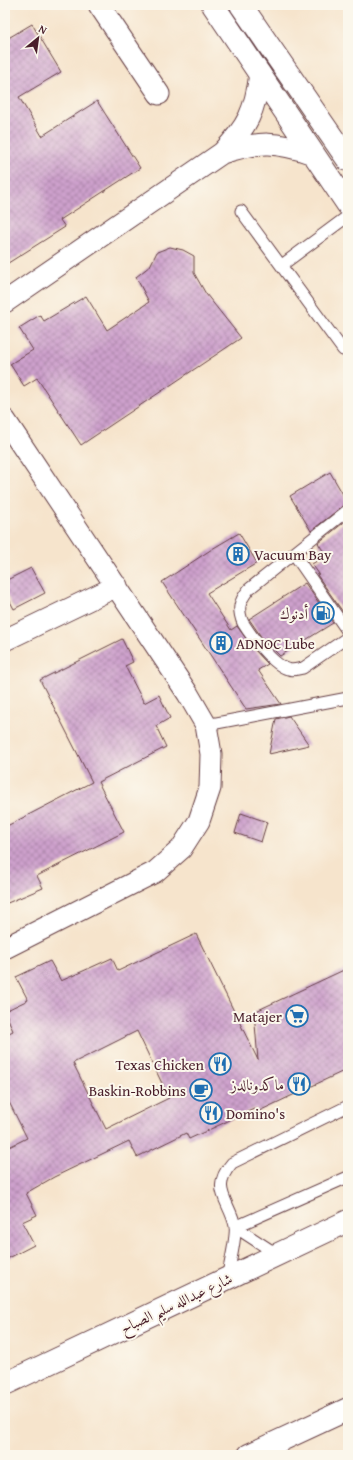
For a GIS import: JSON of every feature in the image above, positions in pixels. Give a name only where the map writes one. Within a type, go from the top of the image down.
[{"type":"main road","points":[[213,5],[348,205]]},
{"type":"main road","points":[[242,5],[348,160]]},
{"type":"main road","name":"شارع عبدالله سليم الصباح","points":[[5,1384],[348,1221]]},
{"type":"main road","points":[[249,1455],[348,1409]]},
{"type":"street","points":[[99,5],[159,94]]},
{"type":"street","points":[[5,302],[222,153],[237,137],[249,118],[257,97],[260,74]]},
{"type":"street","points":[[222,153],[244,146],[267,144],[290,146],[313,154]]},
{"type":"street","points":[[5,420],[188,694],[206,725],[211,754],[210,788],[199,821],[180,849],[155,872],[5,948]]},
{"type":"street","points":[[5,640],[117,586]]},
{"type":"lane","points":[[241,211],[343,350]]},
{"type":"lane","points":[[282,265],[348,216]]},
{"type":"lane","points":[[348,510],[248,589],[243,596],[240,605],[240,614],[243,623],[271,660],[287,669],[295,670],[303,668],[348,637]]},
{"type":"lane","points":[[294,554],[348,632]]},
{"type":"lane","points":[[206,725],[348,698]]},
{"type":"lane","points":[[227,1279],[235,1227],[221,1187],[222,1178],[226,1170],[232,1163],[348,1106]]},
{"type":"lane","points":[[235,1227],[348,1177]]},
{"type":"lane","points":[[235,1227],[278,1255]]},
{"type":"building","points":[[32,24],[61,72],[19,97],[42,136],[97,101],[140,168],[60,220],[65,227],[5,265],[5,40]]},
{"type":"building","points":[[170,247],[183,250],[194,256],[194,273],[206,294],[241,338],[81,445],[37,378],[24,386],[10,364],[33,350],[19,328],[40,315],[44,321],[86,296],[107,330],[149,302],[136,277],[150,266],[157,252]]},
{"type":"building","points":[[330,472],[348,503],[311,531],[290,496]]},
{"type":"building","points":[[348,519],[348,613],[345,615],[317,575],[319,574],[312,564],[326,555],[318,543]]},
{"type":"building","name":"ADNOC Lube","points":[[239,533],[257,563],[207,593],[231,630],[237,626],[252,647],[268,664],[258,670],[281,704],[246,709],[162,582]]},
{"type":"building","points":[[31,568],[45,593],[14,609],[5,592],[5,581]]},
{"type":"building","points":[[305,583],[333,623],[280,656],[262,638],[249,619]]},
{"type":"building","points":[[122,639],[133,662],[125,666],[144,703],[159,695],[170,718],[156,726],[166,747],[98,782],[124,832],[37,876],[43,888],[5,904],[5,827],[92,782],[40,680]]},
{"type":"building","points":[[289,716],[309,745],[269,754],[276,719]]},
{"type":"building","points":[[241,813],[267,822],[261,842],[235,833]]},
{"type":"building","points":[[196,934],[258,1060],[254,1012],[348,968],[348,1069],[257,1112],[256,1108],[189,1139],[186,1133],[137,1157],[129,1141],[54,1177],[26,1193],[37,1215],[22,1222],[34,1245],[5,1260],[5,1149],[27,1138],[5,1094],[5,1035],[13,1031],[5,1011],[28,1000],[16,977],[50,961],[61,981],[112,958],[118,971]],"holes":[[[137,1031],[169,1098],[106,1129],[73,1063]]]},
{"type":"place","name":"Vacuum Bay","points":[[238,554]]},
{"type":"place","name":"أدنوك","points":[[323,613]]},
{"type":"place","name":"ADNOC Lube","points":[[221,643]]},
{"type":"place","name":"Matajer","points":[[297,1016]]},
{"type":"place","name":"Texas Chicken","points":[[220,1064]]},
{"type":"place","name":"ماكدونالدز","points":[[299,1084]]},
{"type":"place","name":"Baskin-Robbins","points":[[201,1090]]},
{"type":"place","name":"Domino's","points":[[211,1113]]}]
